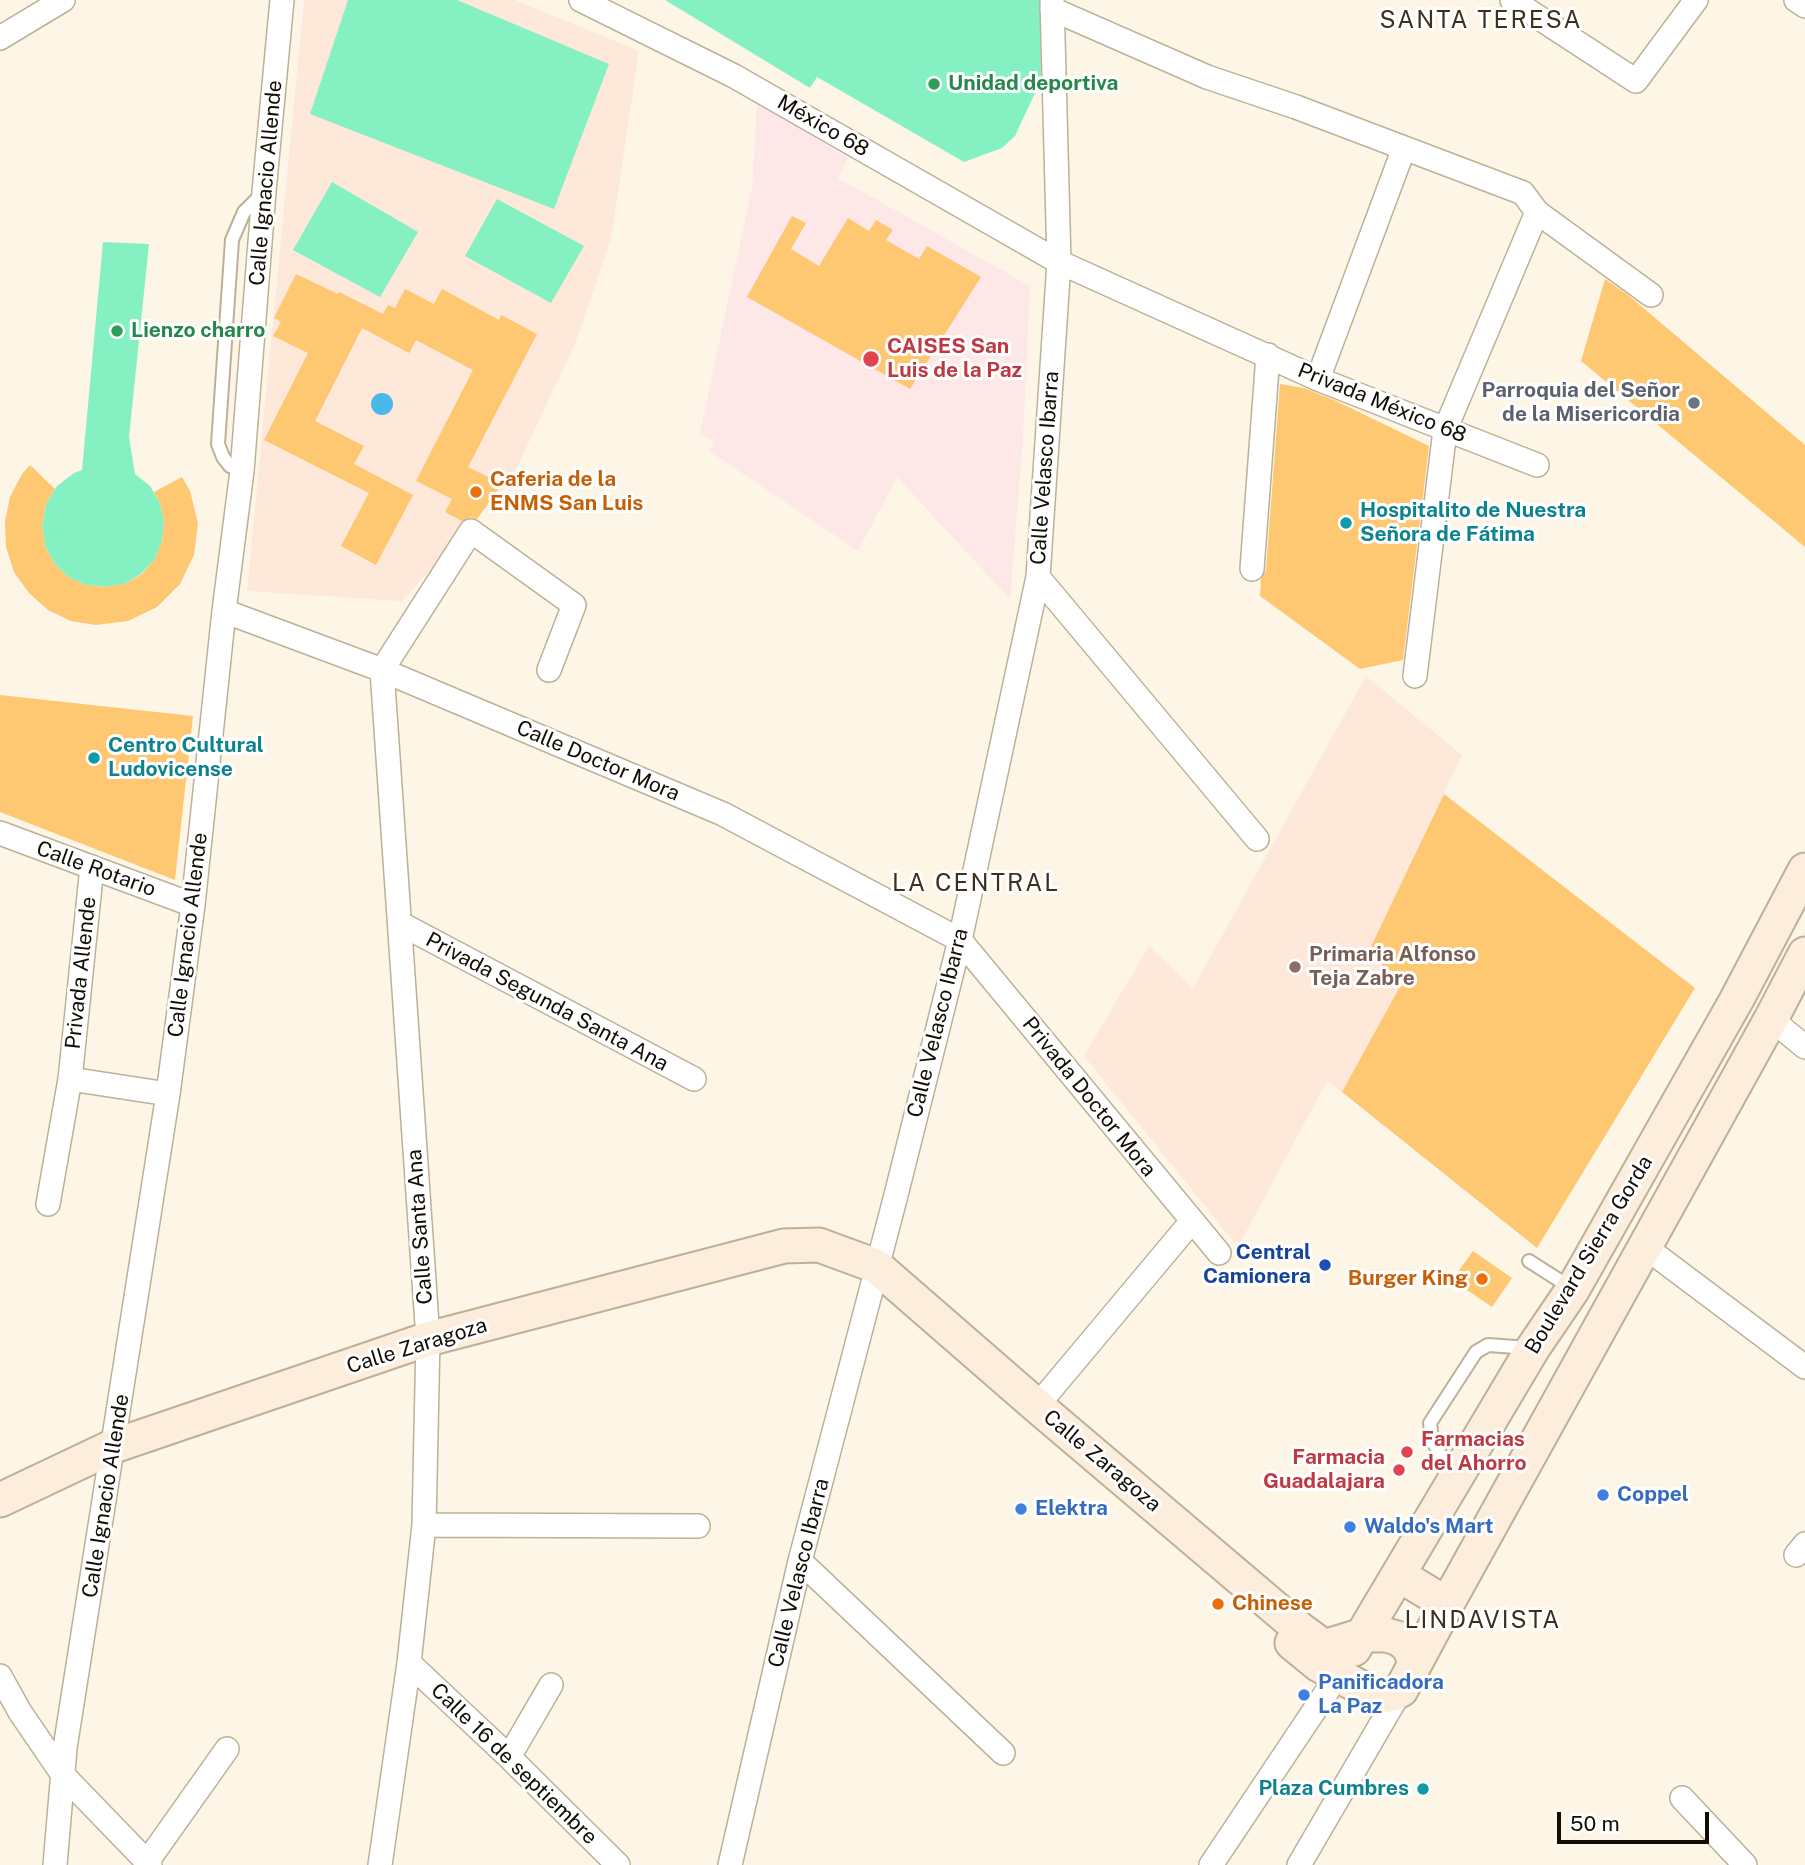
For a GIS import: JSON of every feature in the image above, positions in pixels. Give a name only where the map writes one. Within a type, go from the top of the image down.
[{"type":"street","points":[[0,38],[63,0]]},
{"type":"street","name":"Calle Ignacio Allende","points":[[55,1865],[65,1748],[168,1094],[192,905],[242,471],[282,0]]},
{"type":"street","name":"México 68","points":[[582,0],[734,76],[1059,262]]},
{"type":"street","points":[[1512,0],[1636,81],[1696,0]]},
{"type":"street","points":[[1796,0],[1805,6]]},
{"type":"street","points":[[1052,4],[1207,77],[1296,107],[1523,193],[1537,212],[1651,295]]},
{"type":"street","name":"Calle Velasco Ibarra","points":[[730,1865],[865,1268],[895,1199],[960,940],[1038,577],[1059,262],[1052,4]]},
{"type":"street","points":[[1318,379],[1404,148]]},
{"type":"street","points":[[1415,676],[1445,430],[1537,212]]},
{"type":"street","name":"Privada México 68","points":[[1059,262],[1318,379],[1537,465]]},
{"type":"street","name":"Privada México 68","points":[[1252,569],[1268,355]]},
{"type":"street","points":[[382,670],[471,531],[574,605],[549,670]]},
{"type":"street","points":[[1038,577],[1257,839]]},
{"type":"street","name":"Calle Doctor Mora","points":[[224,611],[382,670],[723,814],[960,940]]},
{"type":"street","name":"Calle Santa Ana","points":[[380,1865],[410,1663],[424,1525],[428,1339],[382,670]]},
{"type":"street","name":"Calle Rotario","points":[[0,833],[192,905]]},
{"type":"street","name":"Privada Allende","points":[[48,1204],[70,1079],[92,867]]},
{"type":"street","name":"Boulevard Sierra Gorda","points":[[1338,1675],[1533,1348],[1573,1290],[1737,999],[1805,870]]},
{"type":"street","name":"Privada Segunda Santa Ana","points":[[401,925],[694,1079]]},
{"type":"street","name":"Privada Doctor Mora","points":[[960,940],[1219,1253]]},
{"type":"street","name":"Boulevard Sierra Gorda","points":[[1408,1678],[1805,954]]},
{"type":"street","points":[[1771,1019],[1805,1047]]},
{"type":"street","name":"Privada Allende","points":[[70,1079],[168,1094]]},
{"type":"street","points":[[1037,1406],[1192,1222]]},
{"type":"street","name":"Calle Zaragoza","points":[[0,1500],[114,1446],[428,1339],[784,1246],[819,1245],[865,1268],[1037,1406],[1324,1647],[1363,1635]]},
{"type":"street","points":[[1645,1247],[1805,1367]]},
{"type":"street","name":"Calle Zaragoza","points":[[865,1268],[1319,1665],[1338,1675]]},
{"type":"street","points":[[1573,1290],[1611,1308]]},
{"type":"street","points":[[424,1525],[698,1525]]},
{"type":"street","points":[[800,1561],[1003,1753]]},
{"type":"street","points":[[1399,1575],[1447,1604]]},
{"type":"street","points":[[1299,1865],[1408,1678],[1412,1653],[1406,1644],[1386,1635],[1363,1635]]},
{"type":"street","name":"Calle 16 de septiembre","points":[[410,1663],[618,1865]]},
{"type":"street","points":[[1211,1865],[1338,1675],[1375,1695],[1384,1696],[1393,1694],[1408,1678]]},
{"type":"street","points":[[0,1676],[20,1712],[64,1775],[148,1864],[227,1749]]},
{"type":"street","points":[[509,1757],[551,1685]]},
{"type":"street","points":[[1682,1798],[1745,1865]]},
{"type":"lane","points":[[242,471],[230,466],[218,444],[232,240],[244,212],[264,192]]},
{"type":"lane","points":[[229,294],[256,296]]},
{"type":"lane","points":[[1529,1261],[1573,1290]]},
{"type":"lane","points":[[1456,1480],[1433,1440],[1430,1423],[1476,1352],[1488,1345],[1533,1348]]},
{"type":"shaded area","points":[[304,0],[515,0],[639,51],[611,239],[575,344],[510,482],[402,601],[247,591]]},
{"type":"shaded area","name":"CAISES San Luis de la Paz","points":[[757,103],[848,158],[838,178],[1030,286],[1023,440],[1010,599],[897,477],[858,551],[709,451],[714,442],[700,433],[752,188]]},
{"type":"shaded area","name":"Primaria Alfonso Teja Zabre","points":[[1366,676],[1462,755],[1368,955],[1404,979],[1342,1092],[1327,1081],[1238,1247],[1084,1056],[1149,946],[1193,988]]},
{"type":"green space","points":[[348,0],[457,0],[609,64],[554,209],[310,114]]},
{"type":"green space","name":"Unidad deportiva","points":[[665,0],[1040,0],[1041,80],[1015,136],[1002,148],[964,162],[817,77],[810,88]]},
{"type":"green space","points":[[332,182],[418,232],[380,297],[293,250]]},
{"type":"green space","points":[[497,199],[584,246],[551,303],[465,256]]},
{"type":"green space","name":"Lienzo charro","points":[[103,242],[149,244],[129,437],[135,474],[150,486],[160,503],[164,522],[162,541],[155,559],[141,574],[124,584],[105,587],[86,585],[68,577],[54,563],[45,546],[42,525],[46,504],[57,486],[82,470]]},
{"type":"water","points":[[378,393],[386,393],[393,400],[393,408],[386,415],[378,415],[371,408],[371,400]]},
{"type":"building","name":"CAISES San Luis de la Paz","points":[[792,216],[806,223],[791,249],[819,266],[848,218],[869,231],[876,220],[893,230],[886,240],[919,259],[927,246],[981,277],[910,389],[747,297]]},
{"type":"building","points":[[296,274],[383,314],[388,305],[395,308],[405,289],[434,304],[442,289],[499,320],[501,315],[537,334],[468,467],[502,484],[477,519],[471,517],[462,521],[445,512],[452,499],[416,481],[473,370],[416,340],[409,353],[362,328],[315,421],[364,446],[354,464],[413,495],[376,565],[341,546],[369,493],[264,440],[308,353],[273,336],[281,322],[274,318]]},
{"type":"building","name":"Parroquia del Señor de la Misericordia","points":[[1605,279],[1628,295],[1805,445],[1805,547],[1581,361]]},
{"type":"building","name":"Hospitalito de Nuestra Señora de Fátima","points":[[1280,384],[1304,388],[1334,400],[1429,446],[1403,660],[1360,669],[1260,596],[1261,579],[1266,570]]},
{"type":"building","points":[[30,465],[55,489],[46,504],[42,525],[45,546],[54,563],[68,577],[86,585],[105,587],[124,584],[142,574],[155,559],[162,541],[164,522],[160,503],[154,492],[182,477],[190,491],[198,523],[194,555],[180,584],[157,607],[128,621],[96,625],[71,621],[48,610],[29,593],[14,572],[6,547],[5,522],[10,497]]},
{"type":"building","name":"Centro Cultural Ludovicense","points":[[0,695],[193,716],[175,880],[0,812]]},
{"type":"building","points":[[1444,794],[1695,988],[1537,1248],[1342,1092],[1404,979],[1367,955]]},
{"type":"building","name":"Burger King","points":[[1473,1251],[1512,1278],[1492,1307],[1452,1280]]},
{"type":"place","name":"Unidad deportiva","points":[[934,84]]},
{"type":"place","name":"Lienzo charro","points":[[117,331]]},
{"type":"place","name":"CAISES San Luis de la Paz","points":[[871,359]]},
{"type":"place","name":"Parroquia del Señor de la Misericordia","points":[[1694,403]]},
{"type":"place","name":"Caferia de la ENMS San Luis","points":[[476,492]]},
{"type":"place","name":"Hospitalito de Nuestra Señora de Fátima","points":[[1346,523]]},
{"type":"place","name":"Centro Cultural Ludovicense","points":[[94,758]]},
{"type":"place","name":"Primaria Alfonso Teja Zabre","points":[[1295,967]]},
{"type":"place","name":"Central Camionera","points":[[1325,1265]]},
{"type":"place","name":"Burger King","points":[[1482,1279]]},
{"type":"place","name":"Farmacias del Ahorro","points":[[1407,1452]]},
{"type":"place","name":"Farmacia Guadalajara","points":[[1399,1470]]},
{"type":"place","name":"Coppel","points":[[1603,1495]]},
{"type":"place","name":"Elektra","points":[[1021,1509]]},
{"type":"place","name":"Waldo's Mart","points":[[1350,1527]]},
{"type":"place","name":"Chinese","points":[[1218,1604]]},
{"type":"place","name":"Panificadora La Paz","points":[[1304,1695]]},
{"type":"place","name":"Plaza Cumbres","points":[[1423,1789]]},
{"type":"district","name":"SANTA TERESA","points":[[1481,21]]},
{"type":"district","name":"LA CENTRAL","points":[[976,884]]},
{"type":"district","name":"LINDAVISTA","points":[[1483,1621]]}]
